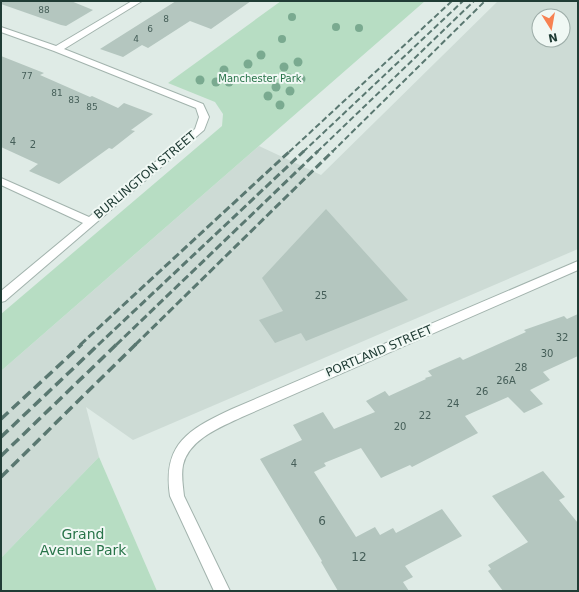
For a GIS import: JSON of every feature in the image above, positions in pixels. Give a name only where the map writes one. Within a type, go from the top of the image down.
[{"type":"street","points":[[57,49],[138,1]]},
{"type":"street","name":"BURLINGTON STREET","points":[[1,29],[57,49],[200,106],[204,117],[199,130],[1,298]]},
{"type":"street","points":[[1,181],[90,222]]},
{"type":"street","name":"PORTLAND STREET","points":[[222,591],[177,496],[173,482],[174,469],[178,456],[185,445],[203,429],[237,412],[578,265]]},
{"type":"shaded area","points":[[498,1],[578,1],[578,249],[133,440],[86,407],[99,457],[1,558],[1,371],[259,146],[321,175]]},
{"type":"green space","name":"Manchester Park","points":[[281,1],[425,1],[1,371],[1,314],[222,126],[223,114],[215,102],[168,83]]},
{"type":"green space","name":"Grand Avenue Park","points":[[99,457],[157,591],[1,591],[1,558]]},
{"type":"building","points":[[1,1],[71,1],[93,10],[66,26],[1,4]]},
{"type":"building","points":[[176,1],[251,1],[211,29],[190,21],[148,48],[142,45],[123,57],[100,49]]},
{"type":"building","points":[[1,56],[44,73],[40,75],[118,108],[124,103],[153,114],[131,130],[135,131],[112,149],[109,148],[59,184],[29,171],[38,164],[1,147]]},
{"type":"building","points":[[326,209],[408,300],[306,341],[301,333],[275,343],[259,320],[283,311],[262,278]]},
{"type":"building","points":[[578,314],[578,356],[543,372],[550,380],[530,390],[543,404],[524,413],[508,397],[465,416],[478,433],[412,467],[410,465],[381,478],[361,448],[324,463],[326,466],[314,472],[356,537],[375,527],[380,535],[393,528],[396,533],[442,509],[462,536],[405,566],[413,577],[403,582],[409,591],[338,591],[321,562],[322,561],[260,459],[302,440],[293,425],[323,412],[334,429],[375,412],[366,401],[385,391],[389,396],[432,376],[428,371],[460,357],[463,360],[526,332],[524,330],[564,316],[567,319]]},
{"type":"building","points":[[543,471],[565,497],[559,500],[578,523],[578,591],[503,591],[488,571],[491,569],[488,565],[528,542],[492,496]]},
{"type":"railway","points":[[289,152],[452,1]]},
{"type":"railway","points":[[303,152],[463,1]]},
{"type":"railway","points":[[317,152],[474,1]]},
{"type":"railway","points":[[332,152],[485,1]]},
{"type":"railway","points":[[80,345],[290,151]]},
{"type":"railway","points":[[98,345],[304,151]]},
{"type":"railway","points":[[116,345],[318,151]]},
{"type":"railway","points":[[135,345],[333,151]]},
{"type":"railway","points":[[1,419],[82,344]]},
{"type":"railway","points":[[1,437],[99,344]]},
{"type":"railway","points":[[1,456],[117,344]]},
{"type":"railway","points":[[1,477],[136,344]]}]
